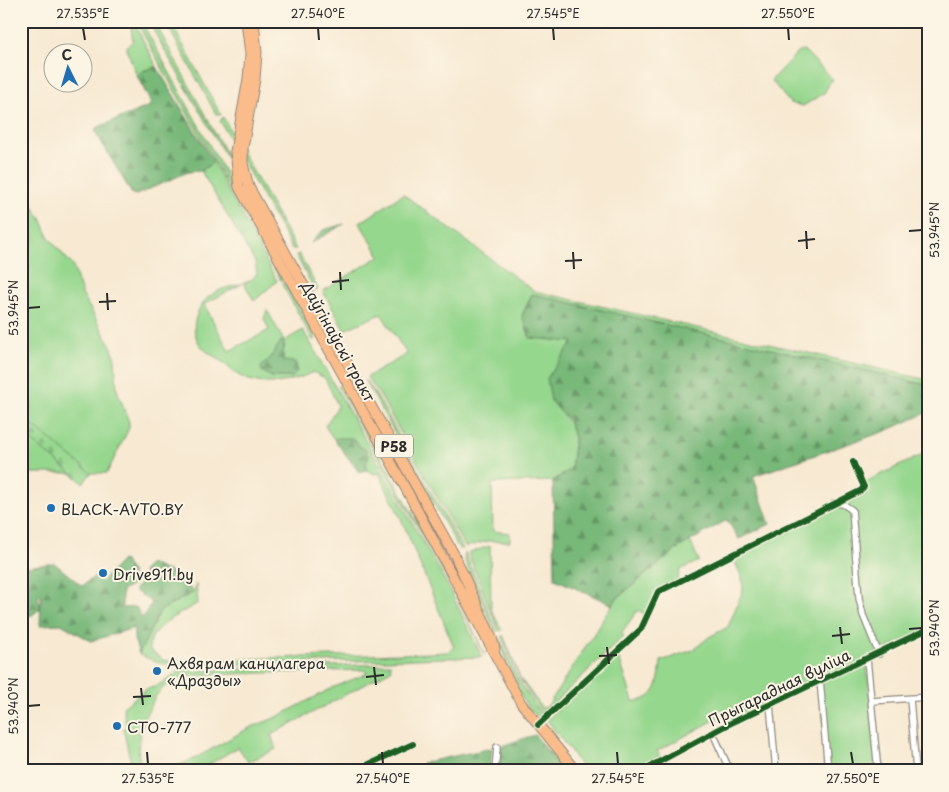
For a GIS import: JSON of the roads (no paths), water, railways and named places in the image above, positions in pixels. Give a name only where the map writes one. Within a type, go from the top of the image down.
[{"type":"main road","name":"Даўгінаўскі тракт","points":[[246,21],[250,54],[248,79],[234,162],[239,187],[521,703],[576,771]]},
{"type":"main road","name":"Даўгінаўскі тракт","points":[[254,21],[257,54],[255,80],[243,148],[243,164],[249,187],[455,556],[492,638],[496,656]]},
{"type":"main road","points":[[257,221],[265,216]]},
{"type":"street","points":[[538,724],[641,629],[658,592],[864,487],[853,462]]},
{"type":"street","points":[[834,503],[843,504],[852,510],[859,598],[863,615],[878,654]]},
{"type":"street","name":"Прыгарадная вуліца","points":[[642,771],[770,704],[928,630]]},
{"type":"street","points":[[867,659],[878,771]]},
{"type":"street","points":[[820,680],[828,771]]},
{"type":"street","points":[[872,701],[928,697]]},
{"type":"street","points":[[910,699],[916,771]]},
{"type":"street","points":[[770,704],[776,771]]},
{"type":"street","points":[[713,733],[730,771]]},
{"type":"street","points":[[354,771],[413,744]]},
{"type":"street","points":[[495,771],[497,747]]},
{"type":"place","name":"BLACK-AVTO.BY","points":[[51,508]]},
{"type":"place","name":"Drive911.by","points":[[103,573]]},
{"type":"place","name":"Ахвярам канцлагера «Дразды»","points":[[157,671]]},
{"type":"place","name":"СТО-777","points":[[117,726]]}]
